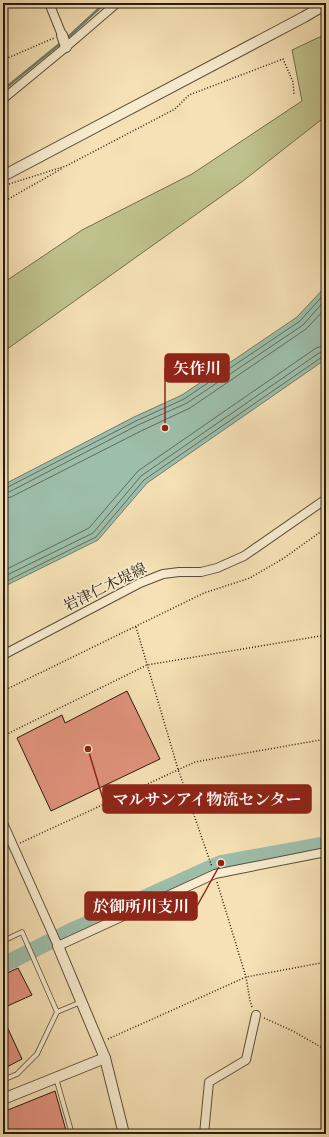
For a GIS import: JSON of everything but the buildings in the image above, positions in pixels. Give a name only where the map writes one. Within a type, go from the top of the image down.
[{"type":"street","points":[[49,3],[66,47]]},
{"type":"street","points":[[3,99],[117,3]]},
{"type":"street","points":[[3,176],[297,21],[326,4]]},
{"type":"street","name":"岩津仁木堤線","points":[[3,655],[140,583],[163,574],[201,572],[217,568],[244,556],[326,499]]},
{"type":"street","points":[[3,824],[58,946],[105,1058],[124,1134]]},
{"type":"street","points":[[58,946],[215,874],[326,852]]},
{"type":"street","points":[[204,1134],[209,1082],[246,1060],[256,1015]]},
{"type":"street","points":[[3,1099],[105,1058]]},
{"type":"lane","points":[[3,941],[22,932],[57,1012]]},
{"type":"lane","points":[[3,1080],[17,1074],[37,1054],[57,1012],[81,1001]]},
{"type":"lane","points":[[56,1078],[72,1134]]},
{"type":"path","points":[[3,60],[62,35]]},
{"type":"path","points":[[3,202],[66,166],[175,109],[189,95],[283,59],[293,82],[294,94]]},
{"type":"path","points":[[3,186],[66,166]]},
{"type":"path","points":[[3,691],[204,593],[250,578],[284,558],[326,528]]},
{"type":"path","points":[[136,627],[178,769],[215,874],[246,977],[250,1001],[256,1015],[293,1031],[326,1050]]},
{"type":"path","points":[[3,736],[147,666],[326,635]]},
{"type":"path","points":[[13,846],[195,762],[326,739]]},
{"type":"path","points":[[98,1043],[246,977],[326,962]]},
{"type":"green space","points":[[326,34],[326,116],[243,181],[3,352],[3,283],[82,230],[192,174],[302,101],[292,50]]},
{"type":"water","points":[[326,286],[326,359],[147,483],[98,540],[3,587],[3,485],[134,417],[182,395],[297,317]]},
{"type":"waterway","points":[[66,39],[105,3]]},
{"type":"waterway","points":[[3,90],[62,42]]},
{"type":"waterway","points":[[3,965],[73,930],[221,863],[326,844]]},
{"type":"place","name":"矢作川","points":[[165,428]]},
{"type":"place","name":"マルサンアイ物流センター","points":[[88,749]]},
{"type":"place","name":"於御所川支川","points":[[221,863]]}]
